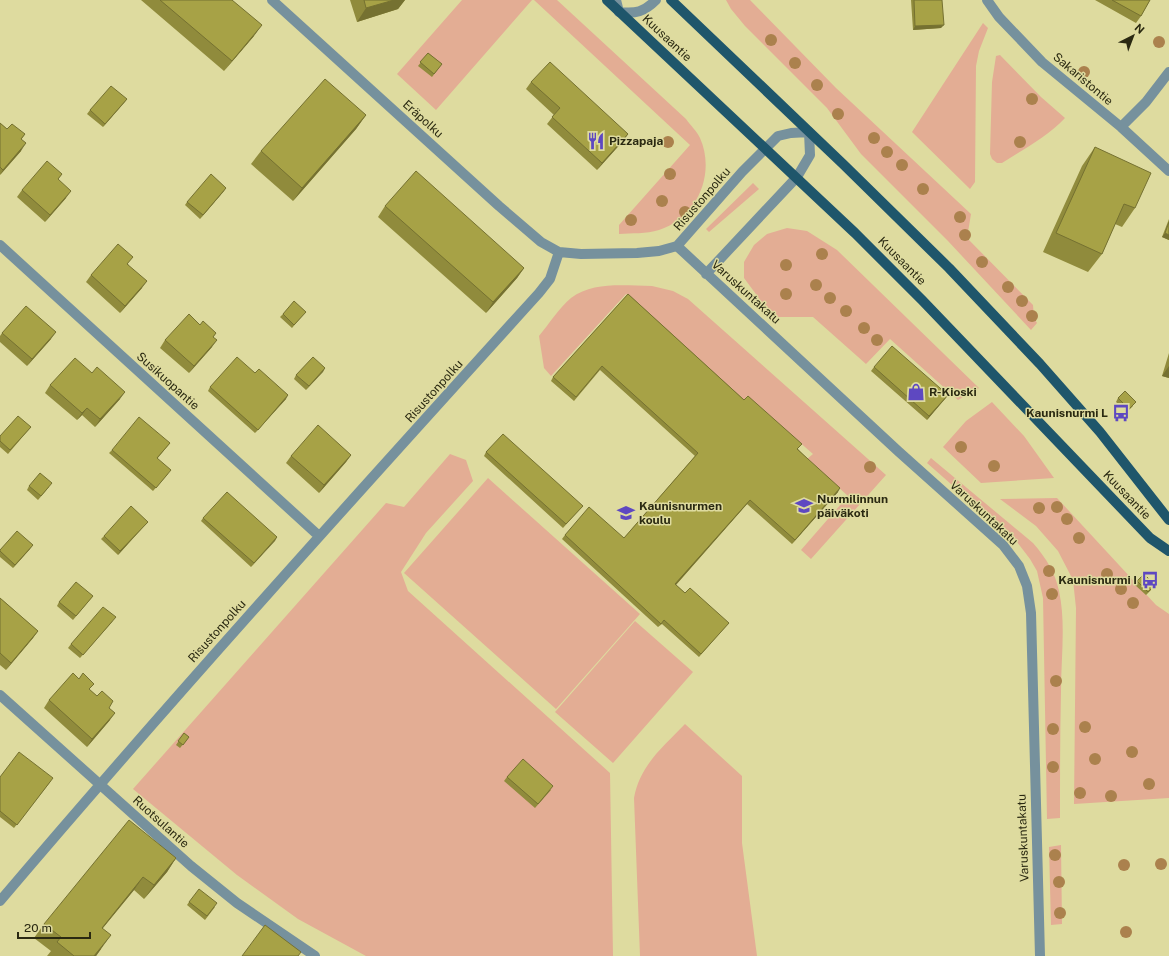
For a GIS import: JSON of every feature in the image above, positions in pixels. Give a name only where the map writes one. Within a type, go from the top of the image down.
[{"type":"main road","name":"Kuusaantie","points":[[607,0],[797,177],[922,300],[1150,538],[1169,551]]},
{"type":"main road","name":"Kuusaantie","points":[[671,0],[949,268],[1040,364],[1100,432],[1169,520]]},
{"type":"street","name":"Eräpolku","points":[[272,0],[499,206],[541,242],[559,252]]},
{"type":"street","points":[[616,0],[619,12],[633,14],[642,11],[656,0]]},
{"type":"street","name":"Sakaristontie","points":[[987,0],[999,17],[1042,62],[1122,127],[1169,171]]},
{"type":"street","points":[[1122,127],[1146,102],[1169,72]]},
{"type":"street","name":"Risustonpolku","points":[[0,901],[99,785],[319,536],[539,293],[550,279],[559,252],[581,254],[638,253],[659,251],[677,246],[765,148],[778,136],[791,133],[809,132]]},
{"type":"street","points":[[706,274],[797,177],[810,155],[809,132]]},
{"type":"street","name":"Susikuopantie","points":[[0,245],[319,536]]},
{"type":"street","name":"Varuskuntakatu","points":[[677,246],[898,451],[1003,545],[1019,566],[1027,586],[1031,613],[1040,956]]},
{"type":"street","name":"Ruotsulantie","points":[[0,695],[191,866],[236,903],[315,956]]},
{"type":"shaded area","points":[[462,0],[532,0],[436,110],[397,74]]},
{"type":"shaded area","points":[[534,0],[557,0],[686,119],[699,135],[706,166],[704,180],[700,193],[693,205],[684,216],[672,224],[659,230],[644,233],[619,234],[619,225],[690,145]]},
{"type":"shaded area","points":[[726,0],[750,0],[836,88],[971,214],[967,238],[1033,305],[1034,318],[1037,323],[1031,330],[948,241],[861,154],[827,108],[745,26],[731,9]]},
{"type":"shaded area","points":[[983,23],[988,28],[979,51],[976,66],[975,182],[970,189],[912,132]]},
{"type":"shaded area","points":[[1000,55],[1041,97],[1065,118],[1051,131],[1035,142],[1002,163],[997,163],[992,159],[990,154],[992,82],[996,56]]},
{"type":"shaded area","points":[[753,183],[759,189],[709,232],[706,229]]},
{"type":"shaded area","points":[[787,228],[807,231],[837,250],[979,388],[958,400],[890,339],[866,364],[813,317],[778,317],[764,305],[744,278],[744,262],[754,245],[767,234]]},
{"type":"shaded area","points":[[621,285],[652,286],[673,291],[688,299],[886,475],[811,559],[801,550],[848,496],[807,459],[813,454],[747,396],[744,400],[626,294],[551,376],[544,368],[539,336],[558,311],[571,298],[590,289],[600,287]]},
{"type":"shaded area","points":[[992,402],[1024,436],[1054,478],[981,483],[943,447],[966,421]]},
{"type":"shaded area","points":[[450,454],[466,460],[473,481],[426,533],[401,572],[408,591],[610,773],[613,956],[366,956],[298,919],[237,875],[133,789],[386,503],[404,507]]},
{"type":"shaded area","points":[[931,458],[1033,543],[1046,560],[1055,578],[1061,603],[1063,628],[1060,723],[1060,818],[1047,819],[1043,598],[1037,571],[1017,542],[927,463]]},
{"type":"shaded area","points":[[488,478],[640,614],[556,709],[404,573]]},
{"type":"shaded area","points":[[1057,498],[1156,605],[1169,614],[1169,798],[1074,804],[1076,608],[1073,580],[1058,551],[1036,526],[1000,499]]},
{"type":"shaded area","points":[[635,621],[693,672],[613,763],[555,712]]},
{"type":"shaded area","points":[[685,724],[742,776],[742,843],[757,956],[640,956],[634,798],[641,776],[647,766]]},
{"type":"shaded area","points":[[1061,845],[1062,924],[1051,925],[1049,847]]},
{"type":"building","points":[[160,0],[232,0],[262,25],[232,61]]},
{"type":"building","points":[[364,0],[394,0],[366,8]]},
{"type":"building","points":[[914,0],[942,0],[944,25],[915,26]]},
{"type":"building","points":[[1112,0],[1150,0],[1141,16]]},
{"type":"building","points":[[428,53],[442,64],[434,74],[420,62]]},
{"type":"building","points":[[550,62],[628,134],[602,163],[552,117],[560,108],[531,82]]},
{"type":"building","points":[[325,79],[366,115],[302,188],[261,151]]},
{"type":"building","points":[[111,86],[127,99],[105,124],[90,110]]},
{"type":"building","points":[[0,123],[7,129],[12,124],[25,134],[21,139],[26,143],[3,170],[0,167]]},
{"type":"building","points":[[1095,147],[1151,173],[1135,208],[1124,204],[1102,254],[1056,233]]},
{"type":"building","points":[[47,161],[62,174],[58,179],[71,191],[50,215],[22,190]]},
{"type":"building","points":[[416,171],[524,268],[493,302],[385,206]]},
{"type":"building","points":[[211,174],[226,188],[203,215],[187,202]]},
{"type":"building","points":[[1169,222],[1169,235],[1165,233]]},
{"type":"building","points":[[118,244],[133,257],[127,264],[147,281],[125,306],[91,275]]},
{"type":"building","points":[[628,294],[744,400],[748,396],[802,444],[797,449],[840,488],[795,540],[750,500],[675,584],[685,593],[690,588],[729,623],[701,654],[664,620],[661,624],[565,535],[589,507],[624,538],[698,453],[602,366],[576,397],[553,377]]},
{"type":"building","points":[[294,301],[306,312],[294,325],[283,314]]},
{"type":"building","points":[[26,306],[56,332],[32,359],[2,333]]},
{"type":"building","points":[[189,314],[200,325],[203,321],[216,333],[213,337],[217,340],[194,366],[165,340]]},
{"type":"building","name":"R-Kioski","points":[[892,346],[948,395],[929,416],[874,367]]},
{"type":"building","points":[[237,357],[255,373],[259,369],[288,395],[258,430],[210,387]]},
{"type":"building","points":[[313,357],[325,368],[309,386],[296,375]]},
{"type":"building","points":[[75,358],[92,373],[97,367],[125,392],[100,419],[87,408],[82,413],[50,385]]},
{"type":"building","points":[[1125,391],[1136,402],[1129,409],[1118,398]]},
{"type":"building","points":[[18,416],[31,427],[10,450],[0,441],[0,436]]},
{"type":"building","points":[[139,417],[170,443],[157,458],[171,470],[156,488],[112,450]]},
{"type":"building","points":[[318,425],[351,455],[324,485],[291,456]]},
{"type":"building","points":[[503,434],[583,506],[566,524],[486,452]]},
{"type":"building","points":[[40,473],[52,483],[41,496],[29,486]]},
{"type":"building","points":[[227,492],[277,537],[254,563],[203,518]]},
{"type":"building","points":[[131,506],[148,522],[120,551],[104,536]]},
{"type":"building","points":[[17,531],[33,545],[15,565],[0,550]]},
{"type":"building","points":[[1144,574],[1155,585],[1148,592],[1137,581]]},
{"type":"building","points":[[76,582],[93,596],[76,616],[59,602]]},
{"type":"building","points":[[0,598],[38,631],[11,663],[0,653]]},
{"type":"building","points":[[103,607],[116,617],[83,655],[71,644]]},
{"type":"building","points":[[73,673],[79,679],[83,673],[94,684],[89,689],[97,696],[102,691],[113,701],[109,708],[115,713],[92,739],[49,700]]},
{"type":"building","points":[[184,733],[189,737],[183,745],[178,741]]},
{"type":"building","points":[[19,752],[53,778],[17,825],[0,811],[0,777]]},
{"type":"building","points":[[523,759],[553,786],[538,804],[507,777]]},
{"type":"building","points":[[129,820],[176,858],[154,885],[143,877],[102,928],[111,935],[94,956],[74,956],[57,942],[61,937],[44,924]]},
{"type":"building","points":[[199,889],[217,903],[207,916],[189,902]]},
{"type":"building","points":[[265,925],[301,952],[298,956],[242,956]]},
{"type":"place","name":"Pizzapaja","points":[[596,141]]},
{"type":"place","name":"R-Kioski","points":[[916,392]]},
{"type":"place","name":"Kaunisnurmi L","points":[[1121,413]]},
{"type":"place","name":"Nurmilinnun päiväkoti","points":[[804,506]]},
{"type":"place","name":"Kaunisnurmen koulu","points":[[626,513]]},
{"type":"place","name":"Kaunisnurmi I","points":[[1150,580]]}]
